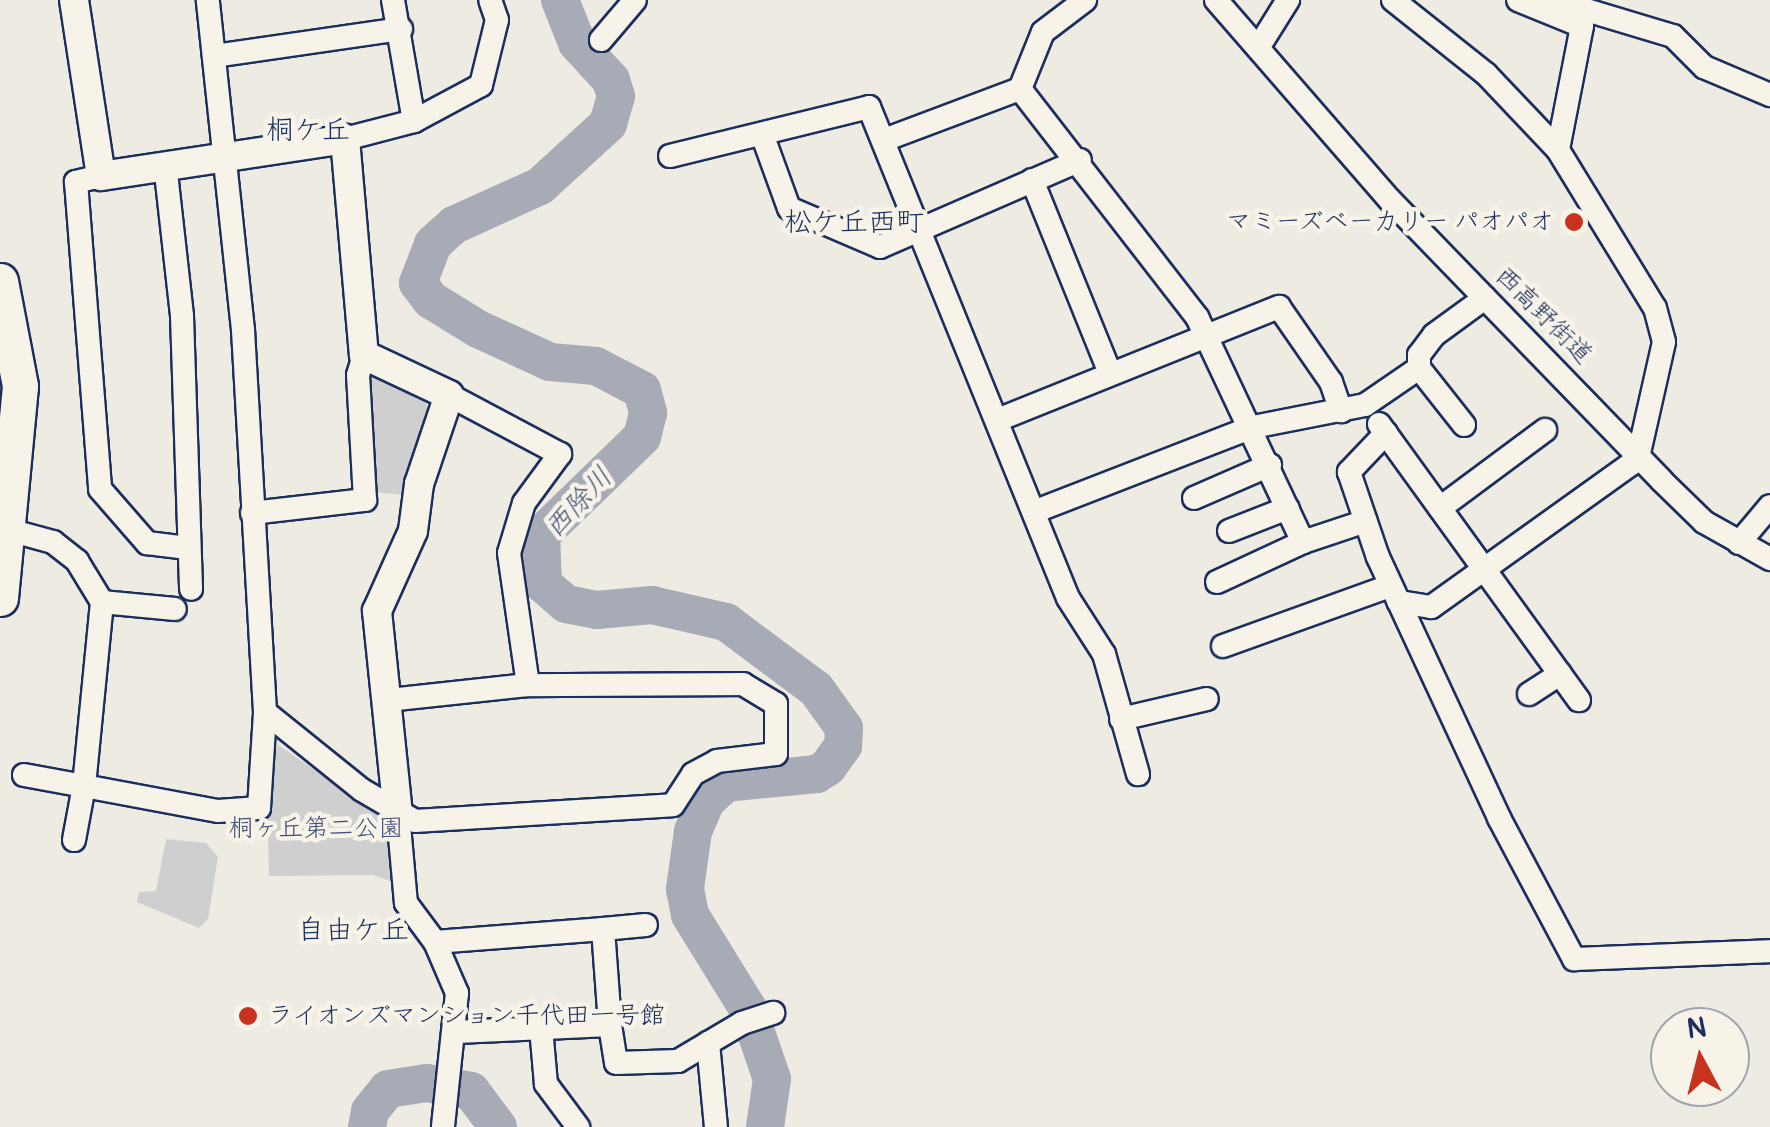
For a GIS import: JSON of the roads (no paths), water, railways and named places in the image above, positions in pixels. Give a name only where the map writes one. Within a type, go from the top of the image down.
[{"type":"main road","points":[[0,281],[5,327],[20,386],[0,598]]},
{"type":"street","points":[[74,0],[100,176]]},
{"type":"street","points":[[24,775],[218,811],[259,808],[265,712],[226,156],[208,0]]},
{"type":"street","points":[[393,0],[402,29],[414,121]]},
{"type":"street","points":[[188,548],[147,543],[100,489],[76,182],[165,164],[345,139],[414,121],[481,86],[497,20],[490,0]]},
{"type":"street","points":[[602,40],[634,0]]},
{"type":"street","points":[[884,140],[1020,89],[1042,32],[1085,0]]},
{"type":"street","name":"西高野街道","points":[[1216,0],[1306,110],[1704,522],[1770,559]]},
{"type":"street","points":[[1258,48],[1288,0]]},
{"type":"street","points":[[1223,646],[1394,594],[1431,607],[1640,453],[1663,361],[1662,325],[1558,150],[1486,74],[1393,0]]},
{"type":"street","points":[[1518,0],[1582,26],[1558,150]]},
{"type":"street","points":[[1552,0],[1622,9],[1673,36],[1704,67],[1770,95]]},
{"type":"street","points":[[214,56],[402,29]]},
{"type":"street","points":[[1020,89],[1080,160],[1205,332],[1253,427],[1303,542]]},
{"type":"street","points":[[670,156],[869,107],[1000,419],[1068,598],[1104,654],[1138,774]]},
{"type":"street","points":[[762,134],[789,208],[880,247],[1080,160]]},
{"type":"street","points":[[252,513],[366,500],[358,375],[364,355],[345,139]]},
{"type":"street","points":[[165,164],[182,316],[191,589]]},
{"type":"street","points":[[1032,180],[1110,372]]},
{"type":"street","points":[[1464,425],[1419,368],[1419,355],[1434,334],[1485,298]]},
{"type":"street","points":[[1000,419],[1205,332],[1279,308],[1331,382],[1341,411]]},
{"type":"street","points":[[364,355],[560,454],[524,503],[509,553],[528,685]]},
{"type":"street","points":[[1036,510],[1253,427],[1364,405],[1419,368]]},
{"type":"street","points":[[443,1116],[457,1032],[458,992],[435,942],[406,903],[389,700],[377,611],[413,532],[419,484],[449,395]]},
{"type":"street","points":[[1364,405],[1579,700]]},
{"type":"street","points":[[1440,508],[1545,430]]},
{"type":"street","points":[[1386,434],[1349,472],[1366,522],[1394,594],[1574,959],[1770,950]]},
{"type":"street","points":[[1194,498],[1270,465]]},
{"type":"street","points":[[1740,543],[1770,506]]},
{"type":"street","points":[[1229,530],[1288,508]]},
{"type":"street","points":[[1217,582],[1303,542],[1366,522]]},
{"type":"street","points":[[9,530],[52,542],[78,560],[102,602],[84,786],[74,840]]},
{"type":"street","points":[[102,602],[175,609]]},
{"type":"street","points":[[1529,694],[1560,674]]},
{"type":"street","points":[[265,712],[398,814],[415,822],[673,804],[693,774],[717,760],[776,754],[776,704],[743,684],[528,685],[389,700]]},
{"type":"street","points":[[1121,718],[1207,699]]},
{"type":"street","points":[[435,942],[646,925]]},
{"type":"street","points":[[603,929],[616,1063],[678,1061],[742,1022],[773,1012]]},
{"type":"street","points":[[457,1032],[610,1024]]},
{"type":"street","points":[[541,1028],[546,1084],[578,1127]]},
{"type":"street","points":[[708,1043],[716,1127]]},
{"type":"waterway","name":"西除川","points":[[560,0],[577,43],[611,80],[616,96],[608,124],[540,186],[454,225],[433,244],[418,283],[431,300],[478,329],[550,362],[596,366],[642,390],[648,413],[642,437],[541,535],[543,584],[566,604],[597,610],[652,605],[726,622],[816,689],[844,728],[843,746],[828,767],[817,774],[726,783],[706,801],[693,831],[685,889],[690,915],[748,1009],[772,1079],[765,1127]]},
{"type":"waterway","name":"西除川","points":[[367,1127],[370,1111],[388,1089],[427,1083],[471,1091],[498,1127]]},
{"type":"place","name":"マミーズベーカリー パオパオ","points":[[1574,222]]},
{"type":"place","name":"ライオンズマンション千代田一号館","points":[[248,1016]]},
{"type":"district","name":"桐ケ丘","points":[[308,131]]},
{"type":"district","name":"松ケ丘西町","points":[[854,223]]},
{"type":"district","name":"自由ケ丘","points":[[353,931]]},
{"type":"park label","name":"桐ヶ丘第二公園","points":[[316,829]]}]
